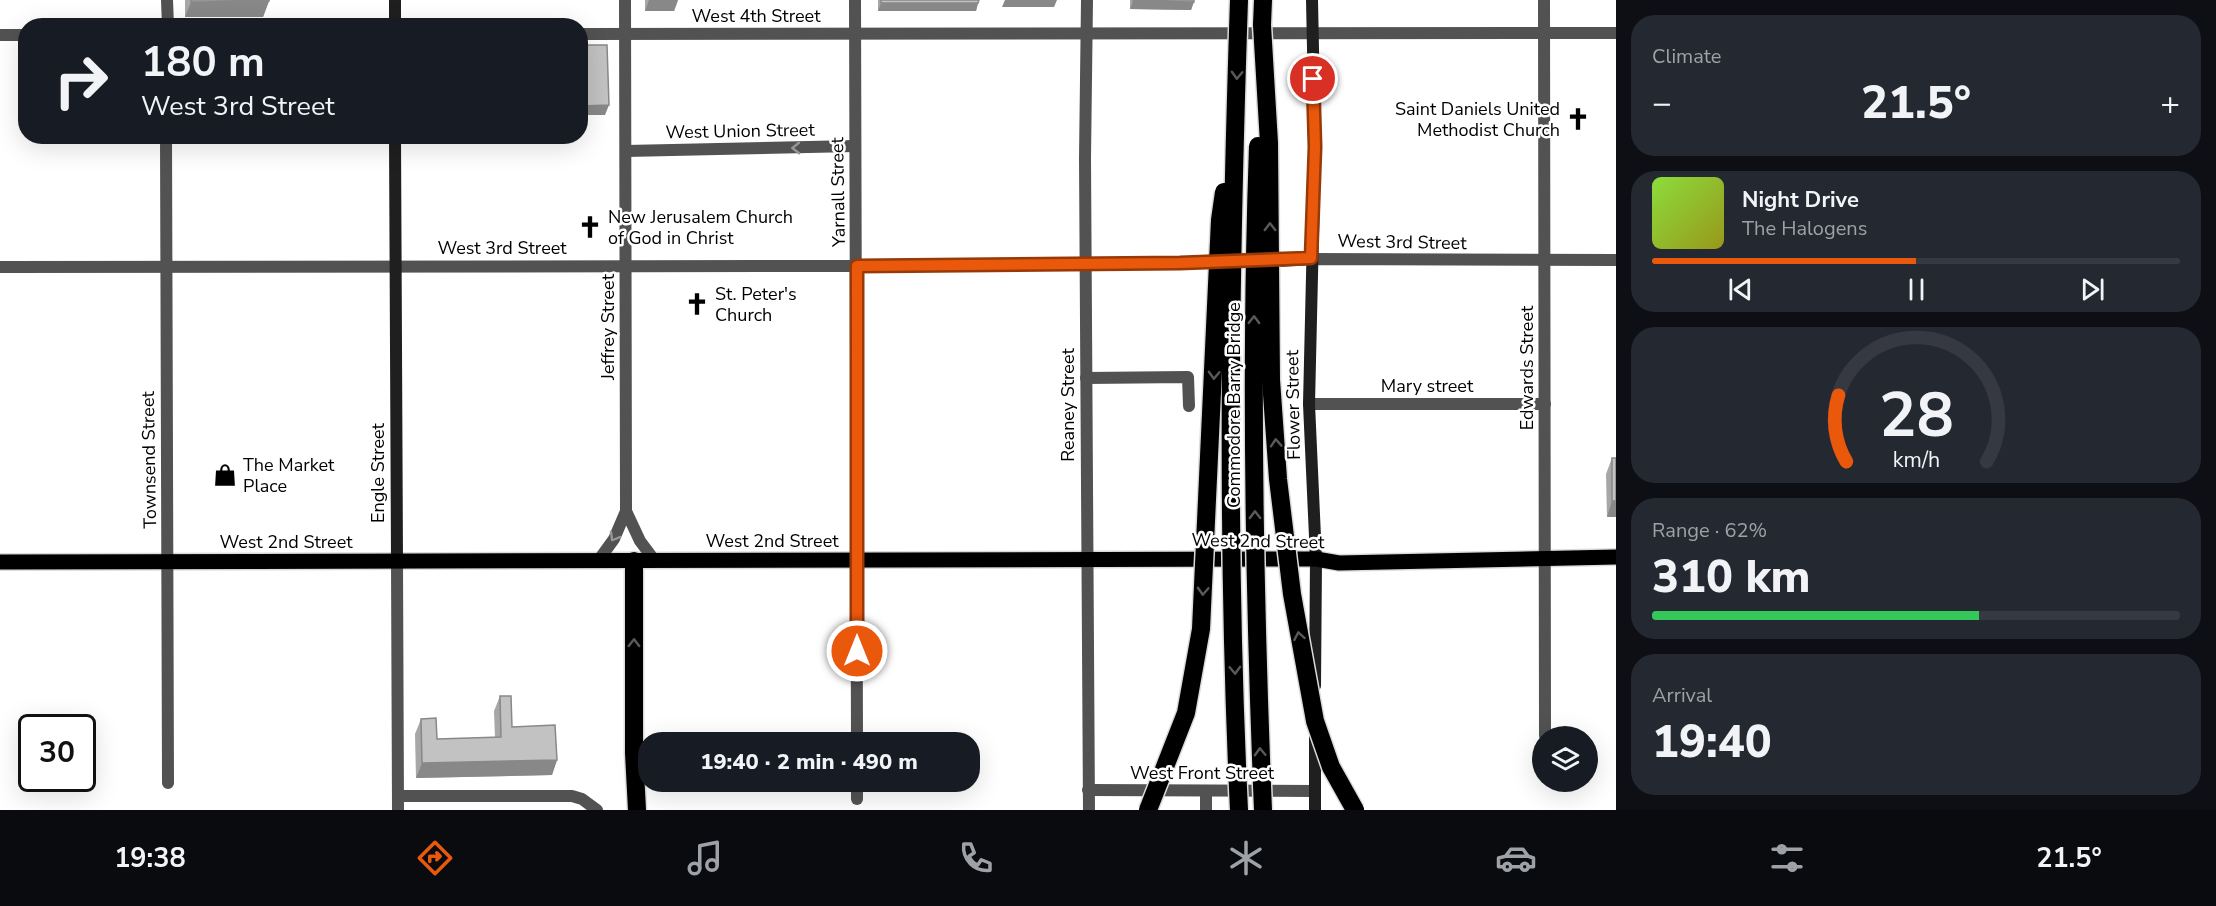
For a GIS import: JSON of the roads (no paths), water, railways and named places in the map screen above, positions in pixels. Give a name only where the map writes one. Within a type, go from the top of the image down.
[{"type":"highway","name":"Commodore Barry Bridge","points":[[1239,0],[1231,413],[1239,810]]},
{"type":"highway","name":"Commodore Barry Bridge","points":[[1263,0],[1255,224],[1254,374],[1258,673],[1263,810]]},
{"type":"highway","points":[[1262,25],[1269,143],[1271,380],[1278,478],[1292,594],[1315,721],[1331,767],[1355,810]]},
{"type":"highway","points":[[1148,810],[1186,713],[1201,629],[1220,220],[1236,108]]},
{"type":"highway","points":[[634,561],[634,753],[637,810]]},
{"type":"main road","name":"West 2nd Street","points":[[0,562],[857,560],[1409,562],[1616,557]]},
{"type":"street","points":[[167,0],[168,18]]},
{"type":"street","points":[[395,0],[395,18]]},
{"type":"street","name":"Jeffrey Street","points":[[625,0],[626,511]]},
{"type":"street","name":"Yarnall Street","points":[[855,0],[857,732]]},
{"type":"street","name":"Reaney Street","points":[[1087,0],[1085,262],[1089,810]]},
{"type":"street","name":"Flower Street","points":[[1312,0],[1315,147],[1311,258],[1310,404],[1316,560],[1315,810]]},
{"type":"street","name":"Edwards Street","points":[[1544,0],[1545,726]]},
{"type":"street","name":"West 4th Street","points":[[588,34],[1616,33]]},
{"type":"street","points":[[0,35],[18,35]]},
{"type":"street","name":"Townsend Street","points":[[166,144],[168,783]]},
{"type":"street","name":"Engle Street","points":[[395,144],[398,810]]},
{"type":"street","name":"West Union Street","points":[[626,151],[855,146]]},
{"type":"street","name":"West 3rd Street","points":[[0,267],[857,266],[1229,262],[1311,258],[1545,262],[1616,260]]},
{"type":"street","points":[[1086,378],[1188,377],[1189,406]]},
{"type":"street","name":"Mary street","points":[[1310,404],[1545,404]]},
{"type":"street","points":[[626,511],[640,542],[655,561]]},
{"type":"street","points":[[598,561],[614,539],[626,511]]},
{"type":"street","name":"West Front Street","points":[[1088,790],[1314,791]]},
{"type":"street","points":[[857,792],[857,799]]},
{"type":"street","points":[[1206,792],[1206,810]]},
{"type":"street","points":[[398,796],[572,796],[582,799],[597,810]]},
{"type":"place","name":"Saint Daniels United Methodist Church","points":[[1578,119]]},
{"type":"place","name":"New Jerusalem Church of God in Christ","points":[[590,227]]},
{"type":"place","name":"St. Peter's Church","points":[[697,304]]},
{"type":"place","name":"The Market Place","points":[[225,475]]}]
